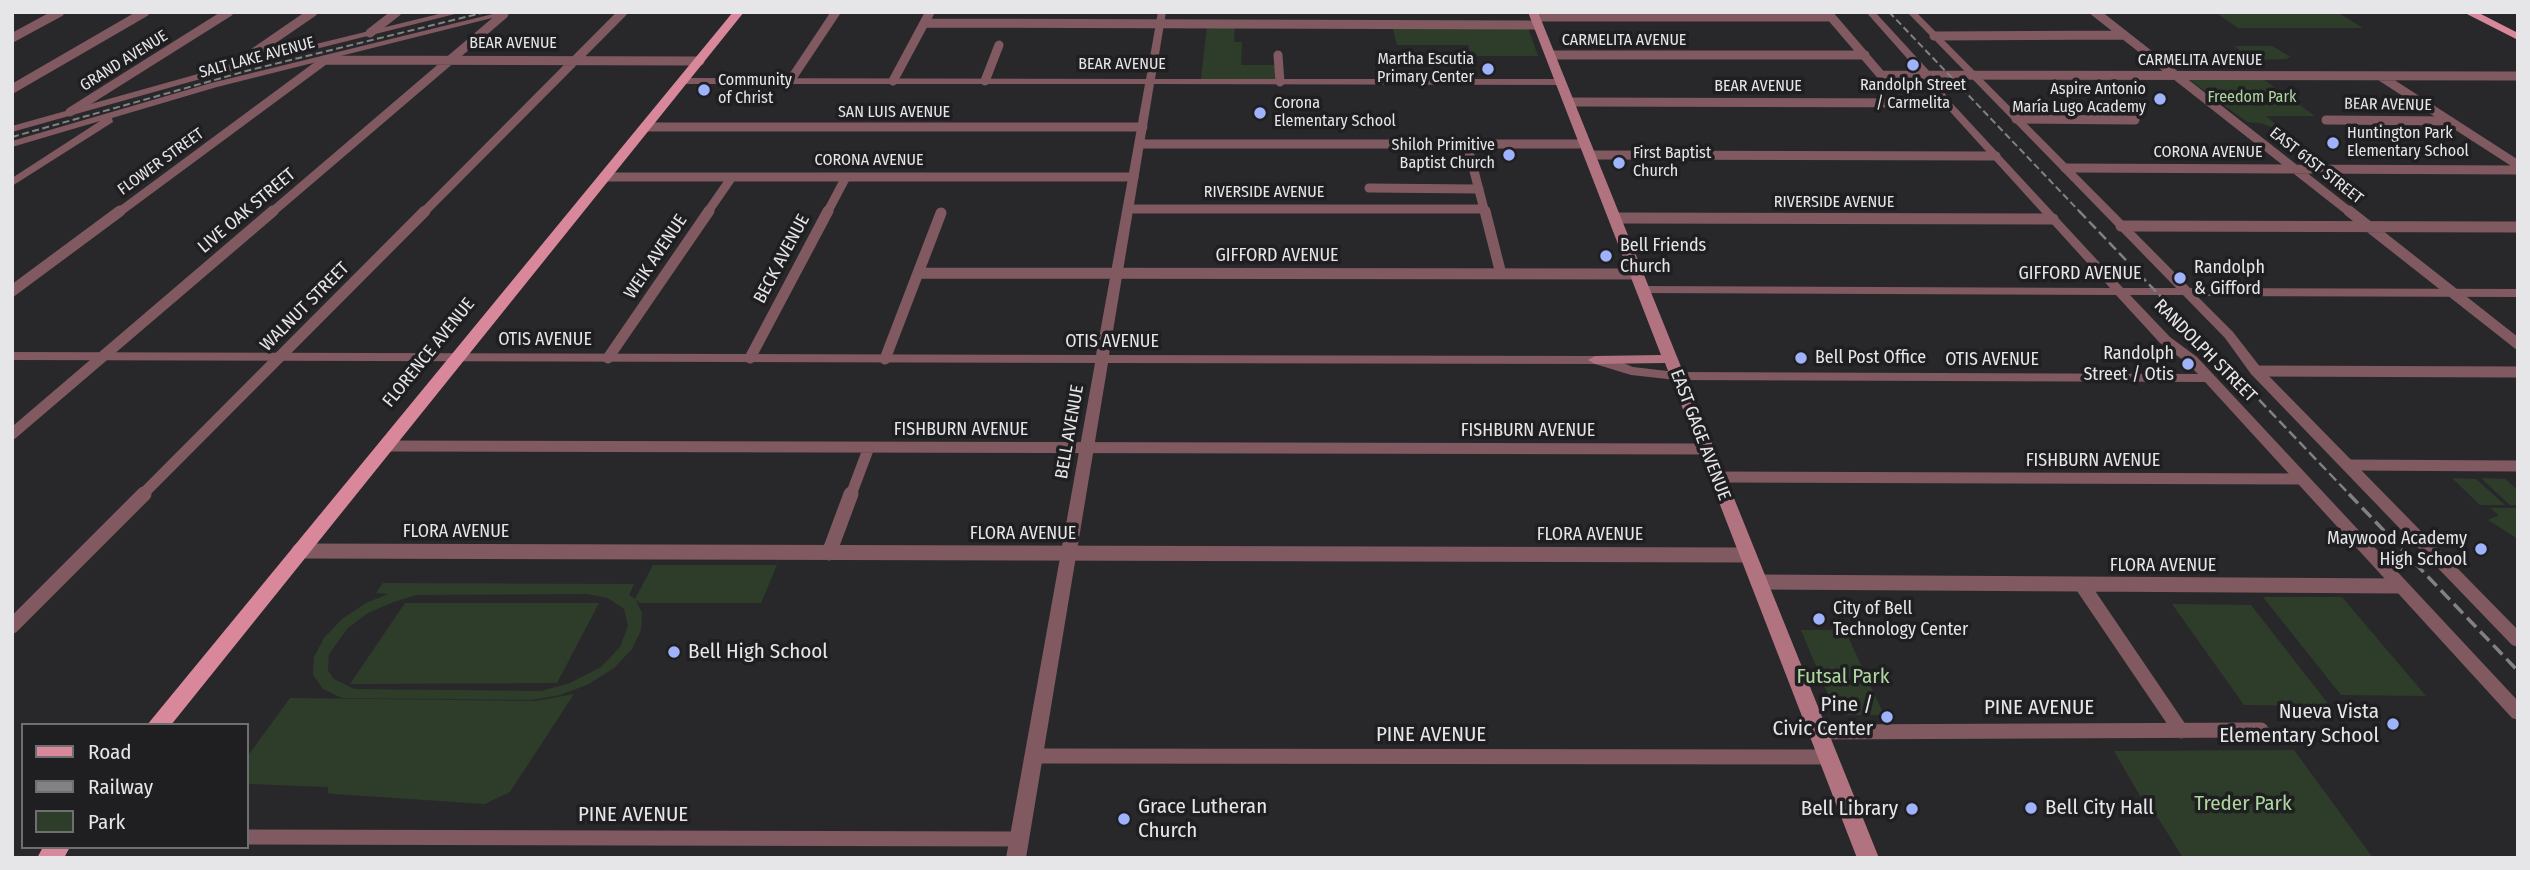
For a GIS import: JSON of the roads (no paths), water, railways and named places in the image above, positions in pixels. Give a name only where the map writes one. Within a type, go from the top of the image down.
[{"type":"main road","name":"FLORENCE AVENUE","points":[[160,723],[739,12]]},
{"type":"main road","points":[[2472,15],[2518,37]]},
{"type":"main road","points":[[2472,15],[2518,42]]},
{"type":"main road","name":"EAST GAGE AVENUE","points":[[1536,18],[1868,858]]},
{"type":"main road","points":[[1595,360],[1670,359]]},
{"type":"street","points":[[12,38],[60,12]]},
{"type":"street","points":[[12,89],[145,12]]},
{"type":"street","name":"GRAND AVENUE","points":[[70,112],[229,12]]},
{"type":"street","points":[[233,67],[313,12]]},
{"type":"street","points":[[370,33],[397,12]]},
{"type":"street","name":"SALT LAKE AVENUE","points":[[12,129],[233,67],[459,12]]},
{"type":"street","name":"WALNUT STREET","points":[[12,626],[622,12]]},
{"type":"street","points":[[790,81],[836,12]]},
{"type":"street","points":[[893,81],[930,12]]},
{"type":"street","name":"BELL AVENUE","points":[[1016,858],[1162,12]]},
{"type":"street","name":"RANDOLPH STREET","points":[[1870,12],[1928,75],[1947,103],[2120,292],[2165,340],[2192,360],[2518,713]]},
{"type":"street","name":"RANDOLPH STREET","points":[[1911,12],[2229,335],[2256,370],[2518,641]]},
{"type":"street","name":"EAST 61ST STREET","points":[[2095,12],[2518,344]]},
{"type":"street","name":"SALT LAKE AVENUE","points":[[12,144],[121,111],[508,13]]},
{"type":"street","name":"LIVE OAK STREET","points":[[12,434],[508,13]]},
{"type":"street","points":[[925,23],[1829,15],[1881,75],[1890,79],[1935,86]]},
{"type":"street","points":[[1934,36],[2124,35]]},
{"type":"street","points":[[985,81],[999,45]]},
{"type":"street","points":[[1278,55],[1280,82]]},
{"type":"street","name":"CARMELITA AVENUE","points":[[1550,55],[1865,55]]},
{"type":"street","name":"BEAR AVENUE","points":[[324,58],[700,61]]},
{"type":"street","name":"FLOWER STREET","points":[[12,291],[324,58]]},
{"type":"street","name":"CARMELITA AVENUE","points":[[1881,75],[2518,76]]},
{"type":"street","points":[[2379,76],[2518,167]]},
{"type":"street","name":"BEAR AVENUE","points":[[683,80],[1561,82]]},
{"type":"street","name":"BEAR AVENUE","points":[[1569,102],[1947,103]]},
{"type":"street","points":[[12,183],[121,111]]},
{"type":"street","points":[[2017,119],[2134,120]]},
{"type":"street","name":"BEAR AVENUE","points":[[2326,120],[2450,121]]},
{"type":"street","name":"SAN LUIS AVENUE","points":[[646,127],[1143,127]]},
{"type":"street","points":[[1140,144],[1467,144],[1588,150],[1996,156]]},
{"type":"street","points":[[1467,144],[1501,274]]},
{"type":"street","name":"CORONA AVENUE","points":[[2065,168],[2518,167]]},
{"type":"street","name":"CORONA AVENUE","points":[[605,177],[1134,177]]},
{"type":"street","name":"WEIK AVENUE","points":[[608,358],[732,177]]},
{"type":"street","name":"BECK AVENUE","points":[[750,358],[846,177]]},
{"type":"street","points":[[1369,188],[1479,189]]},
{"type":"street","name":"RIVERSIDE AVENUE","points":[[1128,209],[1484,209]]},
{"type":"street","points":[[885,359],[941,213]]},
{"type":"street","name":"RIVERSIDE AVENUE","points":[[1615,218],[2053,219]]},
{"type":"street","points":[[2121,226],[2518,228]]},
{"type":"street","name":"GIFFORD AVENUE","points":[[918,273],[1637,274]]},
{"type":"street","name":"GIFFORD AVENUE","points":[[1643,290],[2518,293]]},
{"type":"street","name":"OTIS AVENUE","points":[[12,356],[1595,360],[1609,362],[1631,371],[1676,376],[2209,378]]},
{"type":"street","points":[[2256,370],[2518,372]]},
{"type":"street","name":"FISHBURN AVENUE","points":[[385,446],[1705,449]]},
{"type":"street","points":[[829,553],[869,447]]},
{"type":"street","points":[[2348,465],[2518,466]]},
{"type":"street","name":"FISHBURN AVENUE","points":[[1716,477],[2302,480]]},
{"type":"street","name":"FLORA AVENUE","points":[[299,551],[1747,555]]},
{"type":"street","name":"FLORA AVENUE","points":[[1758,582],[2400,586]]},
{"type":"street","points":[[2082,585],[2181,731]]},
{"type":"street","name":"PINE AVENUE","points":[[1818,732],[2261,730]]},
{"type":"street","name":"PINE AVENUE","points":[[1034,756],[1828,757]]},
{"type":"street","name":"PINE AVENUE","points":[[248,837],[1020,839]]},
{"type":"railway","points":[[12,137],[250,70],[486,12]]},
{"type":"railway","points":[[1889,12],[2081,213]]},
{"type":"railway","points":[[2079,211],[2350,495]]},
{"type":"railway","points":[[2349,494],[2518,671]]},
{"type":"place","name":"Randolph Street / Carmelita","points":[[1913,65]]},
{"type":"place","name":"Martha Escutia Primary Center","points":[[1488,69]]},
{"type":"place","name":"Community of Christ","points":[[704,90]]},
{"type":"place","name":"Aspire Antonio María Lugo Academy","points":[[2160,99]]},
{"type":"place","name":"Corona Elementary School","points":[[1260,113]]},
{"type":"place","name":"Huntington Park Elementary School","points":[[2333,143]]},
{"type":"place","name":"Shiloh Primitive Baptist Church","points":[[1509,155]]},
{"type":"place","name":"First Baptist Church","points":[[1619,163]]},
{"type":"place","name":"Bell Friends Church","points":[[1606,256]]},
{"type":"place","name":"Randolph & Gifford","points":[[2180,278]]},
{"type":"place","name":"Bell Post Office","points":[[1801,358]]},
{"type":"place","name":"Randolph Street / Otis","points":[[2188,364]]},
{"type":"place","name":"Maywood Academy High School","points":[[2481,549]]},
{"type":"place","name":"City of Bell Technology Center","points":[[1819,619]]},
{"type":"place","name":"Bell High School","points":[[674,652]]},
{"type":"place","name":"Pine / Civic Center","points":[[1887,717]]},
{"type":"place","name":"Nueva Vista Elementary School","points":[[2393,724]]},
{"type":"place","name":"Bell City Hall","points":[[2031,808]]},
{"type":"place","name":"Bell Library","points":[[1912,809]]},
{"type":"place","name":"Grace Lutheran Church","points":[[1124,819]]},
{"type":"park label","name":"Freedom Park","points":[[2252,98]]},
{"type":"park label","name":"Futsal Park","points":[[1843,677]]},
{"type":"park label","name":"Treder Park","points":[[2243,804]]}]
